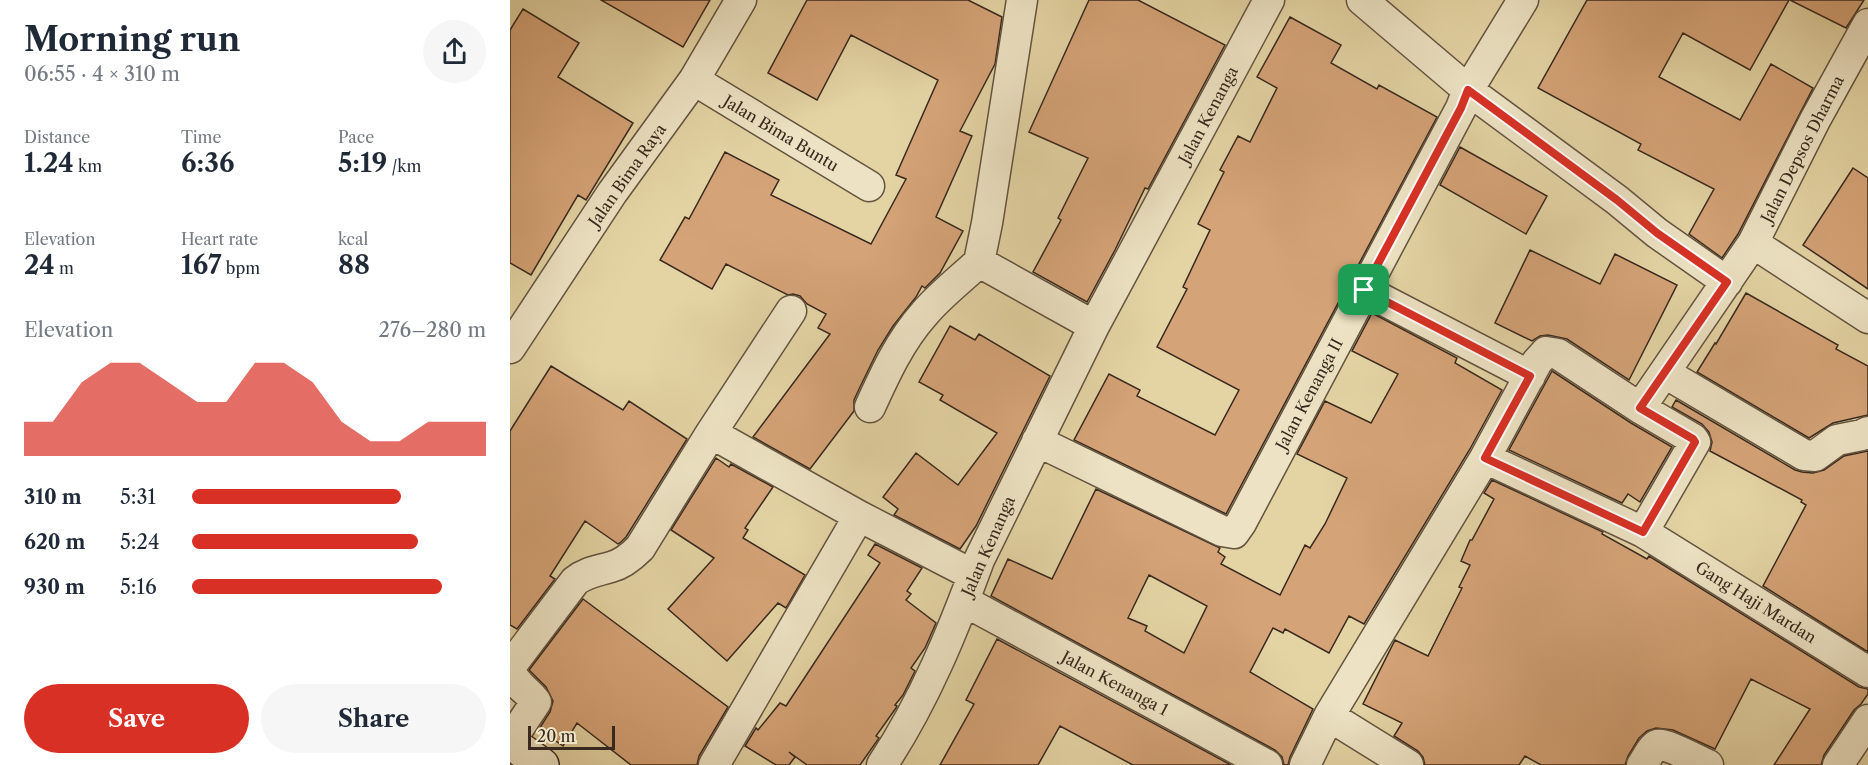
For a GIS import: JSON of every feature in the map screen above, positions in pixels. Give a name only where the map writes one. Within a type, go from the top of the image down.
[{"type":"main road","points":[[510,741],[542,765]]},
{"type":"street","name":"Jalan Bima Raya","points":[[515,330],[694,80],[741,0]]},
{"type":"street","points":[[870,408],[896,354],[925,313],[979,262],[1022,0]]},
{"type":"street","name":"Jalan Kenanga","points":[[882,765],[904,732],[916,708],[979,560],[1094,326],[1269,0]]},
{"type":"street","points":[[1362,0],[1468,90],[1617,200],[1657,233],[1727,282]]},
{"type":"street","name":"Jalan Kenanga II","points":[[1037,441],[1222,531],[1234,534],[1461,108],[1468,90],[1523,0]]},
{"type":"street","name":"Jalan Depsos Dharma","points":[[1753,243],[1815,120],[1868,24]]},
{"type":"street","name":"Jalan Bima Buntu","points":[[694,80],[869,186]]},
{"type":"street","points":[[1640,408],[1753,243],[1868,318]]},
{"type":"street","points":[[979,262],[1094,326]]},
{"type":"street","points":[[1364,290],[1530,376]]},
{"type":"street","points":[[510,741],[536,702],[512,677],[510,668],[575,581],[584,574],[613,567],[625,561],[640,548],[711,433],[791,311]]},
{"type":"street","points":[[1305,765],[1329,716],[1485,458],[1544,354],[1553,352],[1695,442],[1643,532]]},
{"type":"street","points":[[1665,373],[1804,455],[1815,456],[1837,440],[1868,432]]},
{"type":"street","name":"Jalan Kenanga 1","points":[[711,433],[859,516],[968,588],[1267,765]]},
{"type":"street","name":"Gang Haji Mardan","points":[[1485,458],[1643,532],[1868,672]]},
{"type":"street","points":[[714,765],[859,516]]},
{"type":"street","points":[[1329,716],[1408,765]]},
{"type":"street","points":[[1838,765],[1868,720]]},
{"type":"street","points":[[1642,765],[1656,746],[1660,745],[1708,765]]},
{"type":"building","points":[[601,0],[710,0],[683,47]]},
{"type":"building","points":[[807,0],[968,0],[1002,17],[995,64],[960,131],[972,136],[936,217],[963,231],[940,273],[925,288],[922,286],[893,326],[878,350],[854,400],[854,411],[810,469],[753,437],[830,334],[818,328],[826,314],[807,304],[800,296],[788,295],[726,264],[712,289],[660,260],[685,217],[689,219],[725,152],[779,180],[771,195],[871,244],[906,179],[896,175],[938,80],[851,35],[817,100],[768,73]]},
{"type":"building","points":[[1089,0],[1138,0],[1225,45],[1148,189],[1145,188],[1087,302],[1033,272],[1061,220],[1058,218],[1088,158],[1029,132]]},
{"type":"building","points":[[1587,0],[1789,0],[1750,70],[1683,33],[1659,77],[1740,120],[1771,64],[1813,88],[1738,234],[1722,258],[1689,234],[1714,189],[1638,150],[1641,144],[1538,88]]},
{"type":"building","points":[[1790,0],[1864,0],[1846,28]]},
{"type":"building","points":[[523,9],[579,43],[558,77],[633,123],[586,200],[578,195],[531,275],[510,263],[510,30]]},
{"type":"building","points":[[1290,17],[1341,45],[1331,63],[1377,89],[1379,85],[1437,117],[1226,514],[1074,440],[1109,374],[1140,390],[1137,396],[1215,435],[1239,390],[1157,347],[1187,289],[1183,287],[1210,230],[1198,224],[1224,172],[1220,170],[1238,136],[1250,142],[1277,88],[1257,77]]},
{"type":"building","points":[[1460,147],[1547,196],[1526,234],[1440,185]]},
{"type":"building","points":[[1853,168],[1868,178],[1868,289],[1803,245]]},
{"type":"building","points":[[1530,250],[1600,284],[1615,254],[1677,285],[1629,380],[1567,339],[1548,335],[1540,336],[1532,341],[1495,323]]},
{"type":"building","points":[[1746,293],[1838,345],[1836,349],[1868,366],[1868,415],[1833,423],[1809,438],[1697,372]]},
{"type":"building","points":[[1372,313],[1457,358],[1455,363],[1502,390],[1470,449],[1364,624],[1349,616],[1329,653],[1285,629],[1283,633],[1273,628],[1250,672],[1313,709],[1288,765],[1284,765],[1282,757],[1275,750],[991,596],[1008,559],[1052,579],[1096,489],[1220,548],[1218,552],[1225,557],[1221,564],[1280,595],[1305,545],[1310,548],[1325,524],[1347,478],[1297,454],[1325,401],[1371,423],[1398,374],[1352,351]],"holes":[[[1149,575],[1207,606],[1184,653],[1145,631],[1147,626],[1128,618]]]},
{"type":"building","points":[[950,326],[975,340],[979,334],[1050,376],[976,526],[960,549],[894,515],[898,509],[883,497],[916,453],[958,485],[997,433],[940,400],[943,395],[919,382]]},
{"type":"building","points":[[551,366],[623,410],[629,401],[687,439],[620,543],[618,544],[585,521],[550,576],[555,579],[517,629],[510,625],[510,431]]},
{"type":"building","points":[[1552,371],[1672,447],[1640,502],[1628,494],[1622,503],[1509,450]]},
{"type":"building","points":[[1676,400],[1802,472],[1813,473],[1824,470],[1844,456],[1868,451],[1868,652],[1763,586],[1806,505],[1801,502],[1802,500],[1710,451],[1712,442],[1709,432],[1702,424],[1672,407]]},
{"type":"building","points":[[716,458],[729,467],[731,464],[773,487],[745,528],[748,530],[743,538],[805,575],[786,608],[778,603],[727,661],[668,609],[714,558],[671,530]]},
{"type":"building","points":[[1492,480],[1603,532],[1602,534],[1647,559],[1649,556],[1859,687],[1868,689],[1868,694],[1854,710],[1824,755],[1821,765],[1774,765],[1810,709],[1751,679],[1715,749],[1673,730],[1656,728],[1647,731],[1639,738],[1625,765],[1541,765],[1525,756],[1519,765],[1425,765],[1418,751],[1394,736],[1402,723],[1363,704],[1395,640],[1428,656],[1462,588],[1459,587],[1470,565],[1461,561],[1470,540],[1494,499],[1484,493]]},
{"type":"building","points":[[875,544],[922,568],[907,591],[911,594],[906,600],[936,623],[925,648],[911,668],[915,671],[903,695],[895,705],[896,708],[876,736],[879,738],[860,765],[807,765],[789,752],[795,757],[789,765],[776,765],[745,746],[756,728],[758,730],[780,703],[786,706],[880,563],[868,555]]},
{"type":"building","points":[[583,599],[728,707],[699,756],[697,765],[631,765],[577,723],[563,746],[539,729],[550,712],[553,701],[546,687],[529,670]]},
{"type":"building","points":[[997,639],[1231,765],[1133,765],[1060,726],[1038,765],[940,765],[974,704],[966,700]]},
{"type":"route","points":[[1468,90],[1617,200],[1657,233],[1727,282],[1640,408],[1695,442],[1643,532],[1485,458],[1530,376],[1364,290],[1461,108],[1468,90]]}]
